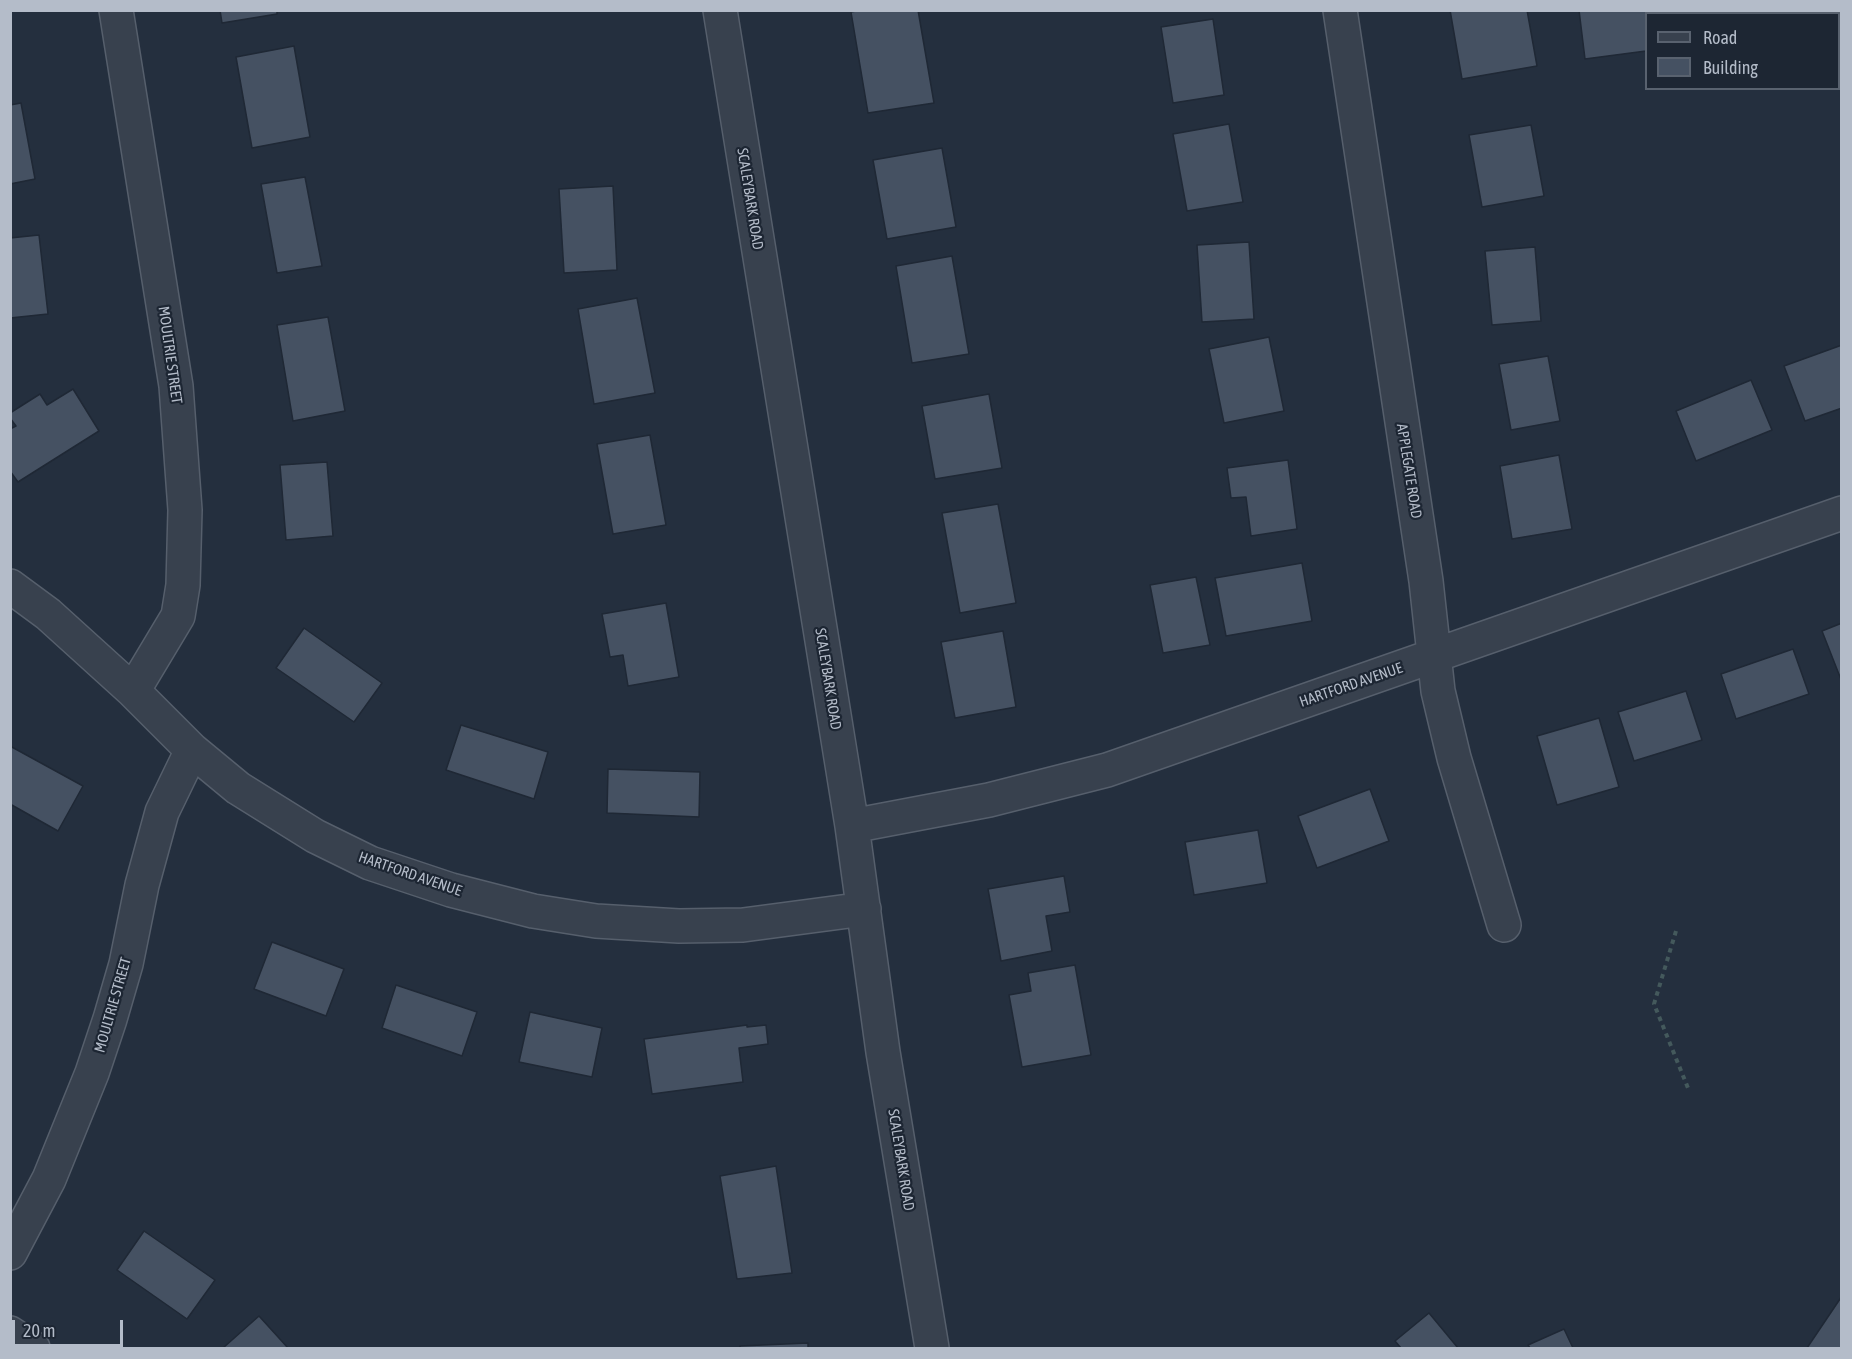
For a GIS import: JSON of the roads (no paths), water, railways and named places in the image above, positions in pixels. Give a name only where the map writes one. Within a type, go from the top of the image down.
[{"type":"street","name":"MOULTRIE STREET","points":[[116,10],[176,386],[184,510],[183,585],[178,616],[133,691]]},
{"type":"street","name":"SCALEYBARK ROAD","points":[[720,10],[852,826],[883,1052],[932,1348]]},
{"type":"street","name":"APPLEGATE ROAD","points":[[1340,10],[1426,581],[1438,691],[1454,758],[1504,925]]},
{"type":"street","name":"HARTFORD AVENUE","points":[[852,826],[989,800],[1107,770],[1842,513]]},
{"type":"street","name":"HARTFORD AVENUE","points":[[10,586],[48,614],[133,691],[192,750],[238,788],[315,836],[370,863],[451,890],[533,911],[596,921],[679,926],[743,925],[864,909]]},
{"type":"street","name":"MOULTRIE STREET","points":[[10,1253],[49,1179],[92,1074],[126,964],[142,885],[162,812],[192,750]]},
{"type":"street","points":[[10,1333],[33,1348]]}]
